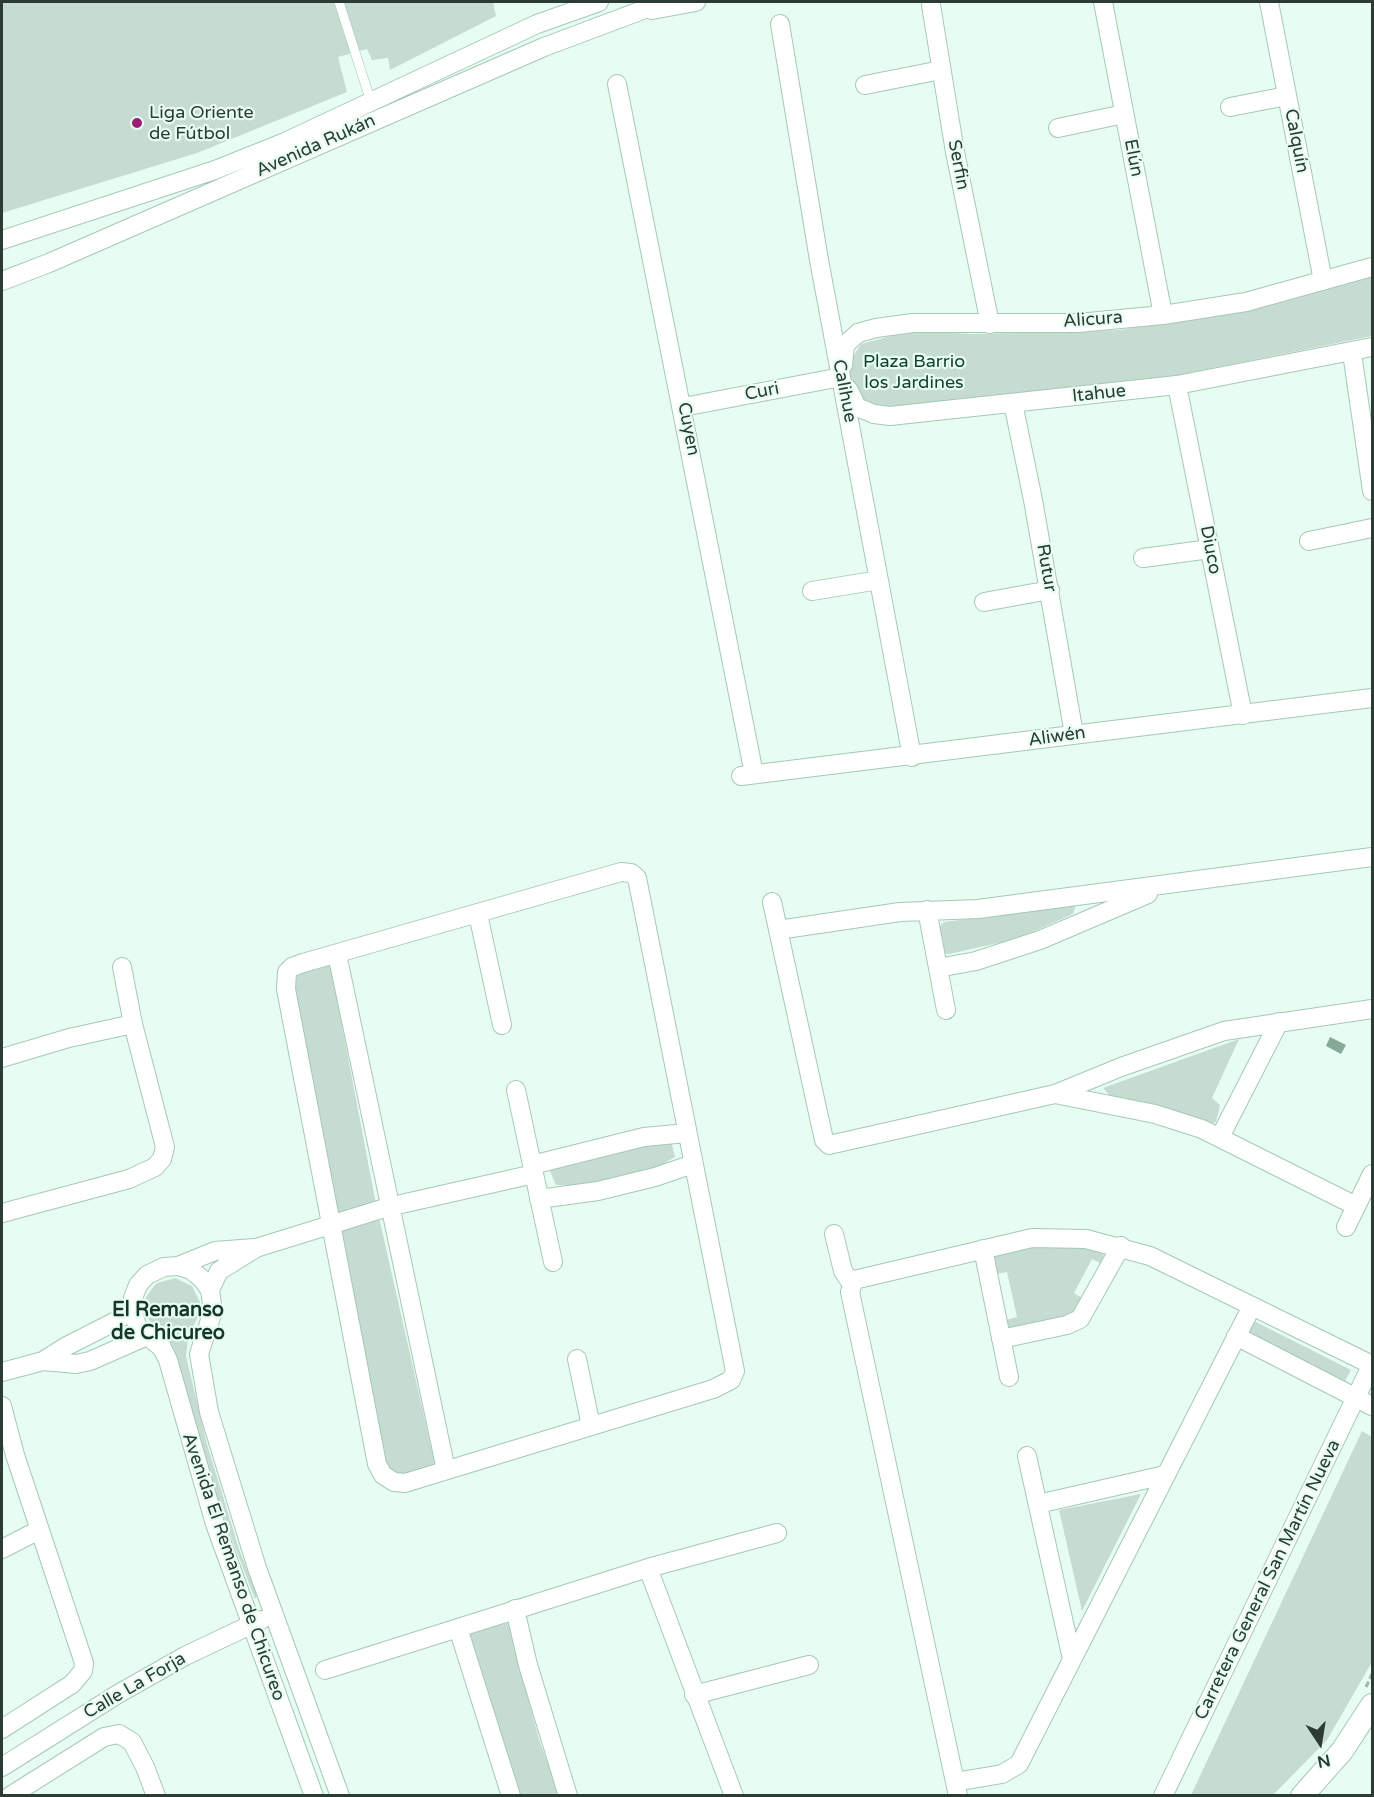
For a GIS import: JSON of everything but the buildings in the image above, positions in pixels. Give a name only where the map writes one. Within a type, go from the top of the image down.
[{"type":"street","points":[[2,240],[215,170],[371,103],[527,29],[599,2]]},
{"type":"street","name":"Avenida Rukán","points":[[2,281],[49,263],[544,47],[664,2]]},
{"type":"street","name":"Avenida Rukán","points":[[632,14],[696,2]]},
{"type":"street","name":"Elún","points":[[1102,2],[1163,315]]},
{"type":"street","name":"Calquín","points":[[1269,2],[1323,281]]},
{"type":"street","name":"Serfin","points":[[931,5],[941,70],[990,324]]},
{"type":"street","name":"Calihue","points":[[780,24],[912,757]]},
{"type":"street","points":[[865,85],[941,70]]},
{"type":"street","name":"Cuyen","points":[[617,84],[684,407],[748,775]]},
{"type":"street","points":[[1230,107],[1287,96]]},
{"type":"street","points":[[1058,128],[1124,114]]},
{"type":"street","name":"Alicura","points":[[842,377],[845,345],[858,333],[913,323],[1078,323],[1163,315],[1246,302],[1372,267]]},
{"type":"street","name":"Itahue","points":[[842,377],[857,407],[874,414],[890,416],[1177,385],[1352,353],[1372,347]]},
{"type":"street","points":[[1352,353],[1372,490]]},
{"type":"street","name":"Curi","points":[[684,407],[842,377]]},
{"type":"street","name":"Diuco","points":[[1177,385],[1243,715]]},
{"type":"street","name":"Rutur","points":[[1013,403],[1050,590],[1074,734]]},
{"type":"street","points":[[1309,541],[1372,528]]},
{"type":"street","points":[[1143,558],[1210,549]]},
{"type":"street","points":[[812,591],[879,580]]},
{"type":"street","points":[[984,602],[1050,590]]},
{"type":"street","name":"Aliwén","points":[[748,775],[912,757],[1074,734],[1372,698]]},
{"type":"street","points":[[778,930],[927,910],[978,909],[1166,886],[1372,857]]},
{"type":"street","points":[[621,872],[631,873],[637,878],[735,1371],[731,1380],[713,1389],[399,1483],[388,1479],[379,1470],[286,978],[292,967],[478,914],[621,872]]},
{"type":"street","points":[[938,968],[976,961],[1030,943],[1166,886]]},
{"type":"street","points":[[772,903],[826,1143],[831,1145],[1055,1094],[1187,1042],[1224,1031],[1372,1009]]},
{"type":"street","points":[[927,910],[946,1010]]},
{"type":"street","points":[[478,914],[502,1025]]},
{"type":"street","points":[[337,954],[388,1208],[446,1470]]},
{"type":"street","points":[[2,1213],[129,1179],[155,1167],[162,1159],[165,1147],[133,1024],[122,967]]},
{"type":"street","points":[[1220,1137],[1279,1022]]},
{"type":"street","points":[[2,1058],[69,1038],[133,1024]]},
{"type":"street","points":[[516,1090],[553,1262]]},
{"type":"street","points":[[1055,1094],[1155,1114],[1220,1137],[1356,1206]]},
{"type":"street","points":[[2,1372],[43,1361],[118,1320],[132,1305],[135,1291],[147,1275],[164,1267],[178,1266],[215,1251],[256,1248],[332,1224],[644,1137],[687,1133]]},
{"type":"street","points":[[539,1199],[598,1191],[655,1177],[693,1164]]},
{"type":"street","points":[[1346,1227],[1372,1174]]},
{"type":"street","points":[[834,1233],[843,1271],[851,1283],[852,1304],[957,1789],[1016,1768],[1252,1306]]},
{"type":"street","points":[[851,1283],[859,1278],[1046,1237],[1086,1239],[1121,1246],[1150,1256],[1372,1365]]},
{"type":"street","points":[[1001,1339],[1067,1325],[1080,1319],[1121,1246]]},
{"type":"street","points":[[178,1266],[197,1274],[210,1290],[219,1272],[256,1248]]},
{"type":"street","points":[[983,1249],[1009,1377]]},
{"type":"street","name":"Avenida El Remanso de Chicureo","points":[[210,1290],[213,1311],[199,1354],[201,1377],[241,1521],[340,1796]]},
{"type":"street","name":"Avenida El Remanso de Chicureo","points":[[132,1305],[135,1322],[162,1348],[168,1360],[200,1476],[250,1624],[314,1796]]},
{"type":"street","points":[[43,1361],[76,1364],[90,1361],[147,1336]]},
{"type":"street","points":[[1236,1336],[1372,1406]]},
{"type":"street","points":[[577,1359],[591,1426]]},
{"type":"street","name":"Carretera General San Martín Nueva","points":[[1163,1796],[1372,1365]]},
{"type":"street","points":[[2,1406],[39,1530],[84,1663],[83,1671],[72,1684],[2,1729]]},
{"type":"street","points":[[1027,1456],[1072,1659]]},
{"type":"street","points":[[1038,1504],[1165,1475]]},
{"type":"street","points":[[2,1550],[39,1530]]},
{"type":"street","points":[[325,1670],[648,1568],[777,1533]]},
{"type":"street","points":[[648,1568],[734,1796]]},
{"type":"street","points":[[515,1609],[528,1665],[568,1796]]},
{"type":"street","name":"Calle La Forja","points":[[2,1767],[118,1694],[273,1614]]},
{"type":"street","points":[[458,1628],[511,1796]]},
{"type":"street","points":[[694,1695],[808,1665]]},
{"type":"street","points":[[1302,1796],[1342,1751],[1372,1704]]},
{"type":"street","points":[[10,1796],[104,1737],[119,1734],[132,1742],[146,1767],[156,1796]]},
{"type":"lane","points":[[339,2],[371,103]]},
{"type":"green space","name":"Liga Oriente de Fútbol","points":[[2,2],[493,2],[496,16],[390,70],[388,58],[372,60],[367,49],[338,57],[347,92],[197,153],[2,213]]},
{"type":"green space","name":"Plaza Barrio los Jardines","points":[[1372,273],[1372,336],[1064,398],[893,414],[853,397],[847,366],[861,344],[910,331],[974,334],[1120,330],[1256,307]]},
{"type":"green space","points":[[1076,905],[1073,914],[1016,939],[949,954],[943,953],[939,927],[944,922]]},
{"type":"green space","points":[[330,963],[376,1204],[436,1469],[400,1477],[385,1468],[292,989],[295,971]]},
{"type":"green space","points":[[1239,1039],[1212,1098],[1220,1105],[1216,1122],[1208,1124],[1171,1109],[1113,1099],[1103,1088]]},
{"type":"green space","points":[[671,1141],[675,1157],[651,1171],[597,1186],[556,1185],[549,1169],[589,1157]]},
{"type":"green space","points":[[1088,1245],[1104,1255],[1102,1264],[1092,1259],[1074,1293],[1084,1299],[1079,1308],[1071,1316],[1010,1328],[1006,1320],[1017,1317],[1007,1272],[996,1274],[995,1256],[1030,1246]]},
{"type":"green space","points":[[175,1278],[192,1286],[200,1302],[200,1311],[188,1339],[186,1356],[207,1444],[239,1549],[257,1596],[255,1599],[211,1485],[174,1349],[168,1338],[151,1323],[146,1315],[146,1297],[151,1290],[157,1283]]},
{"type":"green space","points":[[1252,1320],[1351,1370],[1343,1385],[1244,1335]]},
{"type":"green space","points":[[1362,1431],[1372,1437],[1372,1662],[1327,1740],[1271,1796],[1191,1795]]},
{"type":"green space","points":[[1141,1494],[1082,1611],[1059,1510]]},
{"type":"green space","points":[[508,1623],[539,1739],[559,1795],[519,1795],[482,1678],[470,1633]]},
{"type":"shaded area","points":[[1330,1037],[1346,1045],[1341,1054],[1326,1046]]},
{"type":"place","name":"Liga Oriente de Fútbol","points":[[137,123]]},
{"type":"district","name":"El Remanso de Chicureo","points":[[168,1322]]}]
